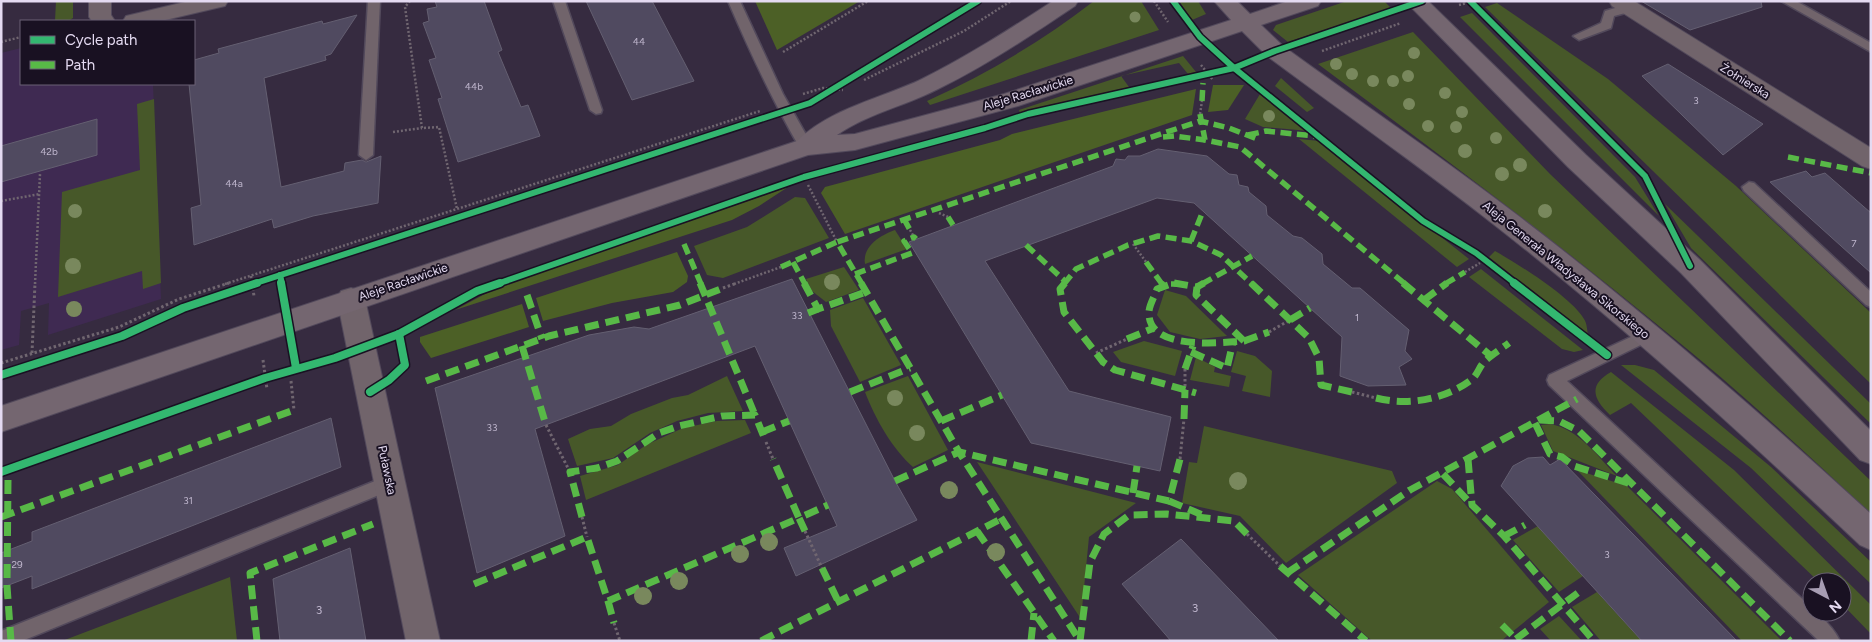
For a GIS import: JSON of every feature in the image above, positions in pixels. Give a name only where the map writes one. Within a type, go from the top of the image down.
[{"type":"street","points":[[100,1],[100,17],[103,20]]},
{"type":"street","points":[[138,20],[218,1]]},
{"type":"street","name":"Aleje Racławickie","points":[[806,147],[842,120],[928,85],[981,58],[1068,1]]},
{"type":"street","name":"Aleja Generała Władysława Sikorskiego","points":[[1224,1],[1275,51],[1506,220],[1648,335],[1782,452],[1871,535]]},
{"type":"street","name":"Aleje Racławickie","points":[[1,419],[806,147],[855,142],[1010,100],[1312,1]]},
{"type":"street","name":"Żołnierska","points":[[1624,5],[1871,160]]},
{"type":"street","points":[[1409,12],[1577,161],[1690,266],[1871,451]]},
{"type":"street","name":"Puławska","points":[[351,300],[423,641]]},
{"type":"lane","points":[[366,155],[374,1]]},
{"type":"lane","points":[[559,1],[596,110]]},
{"type":"lane","points":[[734,1],[782,107],[806,147]]},
{"type":"lane","points":[[1787,1],[1871,48]]},
{"type":"lane","points":[[1579,36],[1607,25],[1610,14],[1624,5]]},
{"type":"lane","points":[[1749,187],[1871,301]]},
{"type":"lane","points":[[1648,335],[1555,380],[1831,641]]},
{"type":"lane","points":[[1,640],[390,483]]},
{"type":"path","points":[[410,1],[405,7],[422,128],[439,127],[457,209]]},
{"type":"path","points":[[782,52],[868,1]]},
{"type":"path","points":[[860,78],[964,31],[1011,1]]},
{"type":"path","points":[[1154,1],[1171,26]]},
{"type":"path","points":[[1316,53],[1409,12]]},
{"type":"path","points":[[16,38],[17,34]]},
{"type":"path","points":[[1,42],[20,37]]},
{"type":"path","points":[[1198,61],[1213,80]]},
{"type":"path","points":[[860,78],[866,69]]},
{"type":"path","points":[[1198,75],[1216,71]]},
{"type":"path","points":[[1,363],[119,326],[179,299],[740,119],[782,107],[810,102],[836,89],[845,87]]},
{"type":"path","points":[[1200,114],[1202,101]]},
{"type":"path","points":[[273,278],[782,107]]},
{"type":"path","points":[[32,352],[40,174]]},
{"type":"path","points":[[808,185],[837,242]]},
{"type":"path","points":[[1,202],[40,194]]},
{"type":"path","points":[[939,213],[948,217]]},
{"type":"path","points":[[910,230],[914,237]]},
{"type":"path","points":[[1133,244],[1146,262]]},
{"type":"path","points":[[1476,253],[1493,266]]},
{"type":"path","points":[[1465,272],[1480,263]]},
{"type":"path","points":[[723,288],[781,267]]},
{"type":"path","points":[[251,276],[256,284],[254,296]]},
{"type":"path","points":[[243,288],[256,284]]},
{"type":"path","points":[[1269,332],[1290,320]]},
{"type":"path","points":[[1096,354],[1127,339]]},
{"type":"path","points":[[263,359],[269,377],[267,388]]},
{"type":"path","points":[[1185,369],[1185,390]]},
{"type":"path","points":[[256,382],[269,377]]},
{"type":"path","points":[[291,381],[294,410]]},
{"type":"path","points":[[1352,392],[1376,398]]},
{"type":"path","points":[[1180,459],[1184,419]]},
{"type":"path","points":[[546,425],[570,472]]},
{"type":"path","points":[[766,442],[773,459]]},
{"type":"path","points":[[582,517],[587,537]]},
{"type":"path","points":[[805,531],[822,568]]},
{"type":"path","points":[[1247,534],[1280,566]]},
{"type":"path","points":[[614,623],[620,641]]},
{"type":"shaded area","points":[[20,48],[20,85],[153,85],[161,299],[48,335],[49,303],[21,311],[19,345],[1,350],[1,53]]},
{"type":"green space","points":[[56,1],[73,1],[73,18],[70,20],[55,20]]},
{"type":"green space","points":[[755,1],[860,1],[777,50]]},
{"type":"green space","points":[[1094,1],[1141,1],[1159,30],[930,105],[927,101],[971,80],[1014,56]]},
{"type":"green space","points":[[1179,1],[1198,1],[1206,14],[1192,20]]},
{"type":"green space","points":[[1347,1],[1384,1],[1391,8],[1288,42],[1273,30],[1276,25]]},
{"type":"green space","points":[[1497,3],[1608,79],[1736,186],[1871,313],[1871,384],[1485,7]]},
{"type":"green space","points":[[1472,13],[1635,177],[1659,216],[1460,17]]},
{"type":"green space","points":[[1413,32],[1550,174],[1871,481],[1871,514],[1767,418],[1687,348],[1533,226],[1318,64]]},
{"type":"green space","points":[[1183,56],[1196,72],[1188,74],[1179,63],[1125,75]]},
{"type":"green space","points":[[1121,76],[1129,87],[1020,113],[1019,110]]},
{"type":"green space","points":[[1281,78],[1314,108],[1307,112],[1275,86]]},
{"type":"green space","points":[[1213,85],[1244,85],[1228,110],[1208,112]]},
{"type":"green space","points":[[1196,89],[1192,115],[845,234],[821,193],[825,187],[1000,140],[1012,134]]},
{"type":"green space","points":[[1260,94],[1309,131],[1263,127],[1245,119]]},
{"type":"green space","points":[[154,99],[161,283],[143,289],[142,271],[58,297],[62,192],[140,170],[137,104]]},
{"type":"green space","points":[[1299,139],[1320,141],[1469,259],[1457,267]]},
{"type":"green space","points":[[788,187],[759,206],[732,220],[455,310],[498,287]]},
{"type":"green space","points":[[795,197],[805,198],[829,238],[723,278],[707,275],[694,246],[747,227]]},
{"type":"green space","points":[[1665,204],[1871,404],[1871,424],[1691,248]]},
{"type":"green space","points":[[895,230],[907,249],[865,264],[866,252],[869,247],[879,238]]},
{"type":"green space","points":[[1495,251],[1530,272],[1568,301],[1585,321],[1588,335],[1489,257]]},
{"type":"green space","points":[[677,252],[688,276],[687,282],[673,292],[612,303],[543,321],[536,298]]},
{"type":"green space","points":[[844,267],[859,290],[826,302],[812,291],[806,279]]},
{"type":"green space","points":[[1481,269],[1583,350],[1574,352],[1562,349],[1469,277]]},
{"type":"green space","points":[[1165,290],[1186,296],[1227,336],[1200,339],[1170,332],[1157,315]]},
{"type":"green space","points":[[863,298],[901,365],[860,382],[831,326],[830,310]]},
{"type":"green space","points":[[522,304],[529,327],[431,358],[420,342],[420,337]]},
{"type":"green space","points":[[1144,341],[1182,351],[1175,376],[1121,362],[1113,352]]},
{"type":"green space","points":[[1237,351],[1255,356],[1272,371],[1270,397],[1242,391],[1246,376],[1231,372]]},
{"type":"green space","points":[[1196,357],[1215,367],[1214,372],[1231,376],[1229,387],[1190,380]]},
{"type":"green space","points":[[1621,365],[1635,365],[1654,370],[1771,467],[1871,562],[1871,584],[1751,468]]},
{"type":"green space","points":[[1611,372],[1734,470],[1838,572],[1808,572],[1631,403],[1610,415],[1600,403],[1596,392],[1596,387]]},
{"type":"green space","points":[[727,376],[743,411],[708,413],[677,421],[650,433],[613,458],[577,466],[568,439],[590,429],[611,426],[631,414],[672,398],[688,395]]},
{"type":"green space","points":[[908,376],[948,450],[913,467],[905,460],[885,432],[865,392]]},
{"type":"green space","points":[[745,420],[751,433],[586,500],[580,476],[618,465],[646,445],[683,428],[717,421]]},
{"type":"green space","points":[[1550,424],[1570,431],[1579,437],[1617,476],[1553,451],[1541,425]]},
{"type":"green space","points":[[1204,426],[1392,471],[1397,483],[1286,563],[1240,516],[1182,503],[1189,462],[1197,463]]},
{"type":"green space","points":[[977,462],[1136,503],[1089,537],[1081,619]]},
{"type":"green space","points":[[1577,470],[1627,486],[1781,640],[1742,641]]},
{"type":"green space","points":[[1437,481],[1452,489],[1549,602],[1501,641],[1372,641],[1298,575]]},
{"type":"green space","points":[[1538,526],[1583,576],[1559,592],[1513,540]]},
{"type":"green space","points":[[230,577],[237,641],[62,641]]},
{"type":"green space","points":[[1852,586],[1871,605],[1871,634],[1852,614]]},
{"type":"green space","points":[[1597,592],[1642,641],[1601,641],[1572,607]]},
{"type":"green space","points":[[1559,616],[1582,641],[1551,641],[1540,629]]},
{"type":"building","points":[[435,1],[484,1],[502,50],[498,52],[521,107],[528,105],[540,136],[458,162],[438,99],[442,98],[429,60],[436,58],[423,23],[429,21],[427,9],[437,7]]},
{"type":"building","points":[[586,1],[652,1],[694,81],[632,100]]},
{"type":"building","points":[[1641,1],[1761,1],[1762,7],[1690,30]]},
{"type":"building","points":[[357,15],[331,54],[325,56],[326,60],[264,78],[281,187],[344,171],[345,163],[362,160],[366,162],[381,156],[378,203],[313,216],[274,228],[272,219],[194,245],[191,208],[201,205],[189,85],[195,85],[195,60],[219,53],[218,49],[322,21],[323,24]]},
{"type":"building","points":[[1668,64],[1763,124],[1723,155],[1642,76]]},
{"type":"building","points":[[97,119],[97,155],[1,182],[1,146]]},
{"type":"building","points":[[1158,149],[1207,156],[1229,174],[1237,175],[1239,185],[1248,187],[1249,192],[1266,206],[1267,215],[1293,236],[1302,238],[1322,254],[1323,264],[1352,288],[1360,288],[1409,330],[1405,351],[1412,359],[1399,367],[1406,385],[1368,386],[1340,376],[1342,337],[1194,203],[1157,198],[985,261],[1069,391],[1171,417],[1160,471],[1031,443],[909,242],[1113,166],[1116,159],[1125,160],[1128,156],[1140,156]]},
{"type":"building","points":[[1806,171],[1812,177],[1825,173],[1871,213],[1871,273],[1770,182]]},
{"type":"building","points":[[792,279],[895,481],[917,520],[796,576],[784,548],[837,526],[755,346],[535,429],[565,536],[477,573],[435,388],[589,335],[634,327],[649,329]]},
{"type":"building","points":[[331,418],[341,467],[32,589],[32,576],[1,588],[1,553],[32,541],[32,532]]},
{"type":"building","points":[[1543,457],[1550,465],[1560,459],[1737,641],[1642,641],[1501,486],[1513,466],[1528,458]]},
{"type":"building","points":[[1181,539],[1279,641],[1171,641],[1122,584]]},
{"type":"building","points":[[350,548],[366,641],[280,641],[273,579]]},
{"type":"marked path","points":[[1202,101],[1203,83]]},
{"type":"marked path","points":[[1200,114],[1205,140],[1240,147],[1491,356]]},
{"type":"marked path","points":[[1080,641],[959,452],[837,242],[1200,121],[1229,128],[1260,140]]},
{"type":"marked path","points":[[1248,135],[1266,131],[1314,136],[1317,134]]},
{"type":"marked path","points":[[1163,137],[1174,136],[1205,140]]},
{"type":"marked path","points":[[1788,157],[1871,173]]},
{"type":"marked path","points":[[1191,241],[1203,211]]},
{"type":"marked path","points":[[948,217],[953,225]]},
{"type":"marked path","points":[[904,219],[910,230]]},
{"type":"marked path","points":[[1196,393],[1115,370],[1103,362],[1083,339],[1064,312],[1060,289],[1076,269],[1128,245],[1158,236],[1191,241],[1221,255],[1309,338],[1319,358],[1321,385],[1352,392]]},
{"type":"marked path","points":[[855,274],[912,253],[904,241],[914,237],[916,239]]},
{"type":"marked path","points":[[781,267],[837,242]]},
{"type":"marked path","points":[[684,244],[755,415]]},
{"type":"marked path","points":[[1026,245],[1066,282]]},
{"type":"marked path","points":[[1197,287],[1196,295],[1244,341],[1203,343],[1172,339],[1160,333],[1152,325],[1149,312],[1157,289],[1174,283],[1197,287],[1252,256]]},
{"type":"marked path","points":[[793,262],[818,309],[866,292]]},
{"type":"marked path","points":[[1146,262],[1164,287]]},
{"type":"marked path","points":[[1424,300],[1440,287],[1465,272]]},
{"type":"marked path","points":[[426,381],[549,336],[605,321],[680,305],[723,288]]},
{"type":"marked path","points":[[527,295],[542,339]]},
{"type":"marked path","points":[[1290,320],[1310,308]]},
{"type":"marked path","points":[[808,313],[818,309]]},
{"type":"marked path","points":[[1127,339],[1154,328]]},
{"type":"marked path","points":[[1244,341],[1269,332]]},
{"type":"marked path","points":[[1191,352],[1227,368],[1233,342]]},
{"type":"marked path","points":[[1376,398],[1392,402],[1425,401],[1458,388],[1473,379],[1484,362],[1509,343]]},
{"type":"marked path","points":[[522,346],[546,425]]},
{"type":"marked path","points":[[1185,369],[1193,346]]},
{"type":"marked path","points":[[850,392],[910,368]]},
{"type":"marked path","points":[[1184,419],[1185,390]]},
{"type":"marked path","points":[[941,421],[1002,395]]},
{"type":"marked path","points":[[1287,573],[1410,490],[1577,399]]},
{"type":"marked path","points":[[1,517],[294,410]]},
{"type":"marked path","points":[[582,517],[570,472],[597,468],[617,461],[659,433],[679,426],[722,416],[755,415],[766,442]]},
{"type":"marked path","points":[[1540,420],[1559,421],[1579,431],[1790,641]]},
{"type":"marked path","points":[[762,432],[789,421]]},
{"type":"marked path","points":[[1535,423],[1550,454],[1562,457],[1574,466],[1631,484]]},
{"type":"marked path","points":[[895,481],[959,452],[1169,501],[1180,459]]},
{"type":"marked path","points":[[474,584],[587,537],[608,601],[799,518],[773,459]]},
{"type":"marked path","points":[[1468,459],[1472,505],[1504,536],[1594,641]]},
{"type":"marked path","points":[[1133,493],[1137,466]]},
{"type":"marked path","points":[[1443,474],[1472,505]]},
{"type":"marked path","points":[[8,480],[7,586],[11,641]]},
{"type":"marked path","points":[[1169,501],[1205,516]]},
{"type":"marked path","points":[[805,531],[799,518],[828,505]]},
{"type":"marked path","points":[[1080,641],[1090,562],[1104,534],[1129,515],[1167,514],[1234,521],[1247,534]]},
{"type":"marked path","points":[[761,641],[1003,518]]},
{"type":"marked path","points":[[257,641],[250,573],[373,524]]},
{"type":"marked path","points":[[1504,536],[1525,525]]},
{"type":"marked path","points":[[977,531],[1024,601],[1044,624],[1054,641]]},
{"type":"marked path","points":[[1280,566],[1366,641]]},
{"type":"marked path","points":[[822,568],[839,603]]},
{"type":"marked path","points":[[1516,639],[1583,589]]},
{"type":"marked path","points":[[608,601],[614,623]]},
{"type":"marked path","points":[[1031,641],[1034,613]]},
{"type":"marked path","points":[[1502,625],[1518,641]]},
{"type":"cycle path","points":[[1,375],[122,336],[183,308],[280,275],[810,103],[978,1]]},
{"type":"cycle path","points":[[1173,1],[1200,37],[1216,54],[1234,68]]},
{"type":"cycle path","points":[[1422,1],[1275,51],[1234,68],[1423,221],[1448,238],[1476,253],[1607,355]]},
{"type":"cycle path","points":[[1470,1],[1645,176],[1690,266]]},
{"type":"cycle path","points":[[1,472],[265,378],[335,358],[399,334],[477,291],[804,177],[985,128],[1028,114],[1234,68]]},
{"type":"cycle path","points":[[280,275],[296,368]]},
{"type":"cycle path","points":[[370,392],[389,380],[405,365],[399,334]]}]
